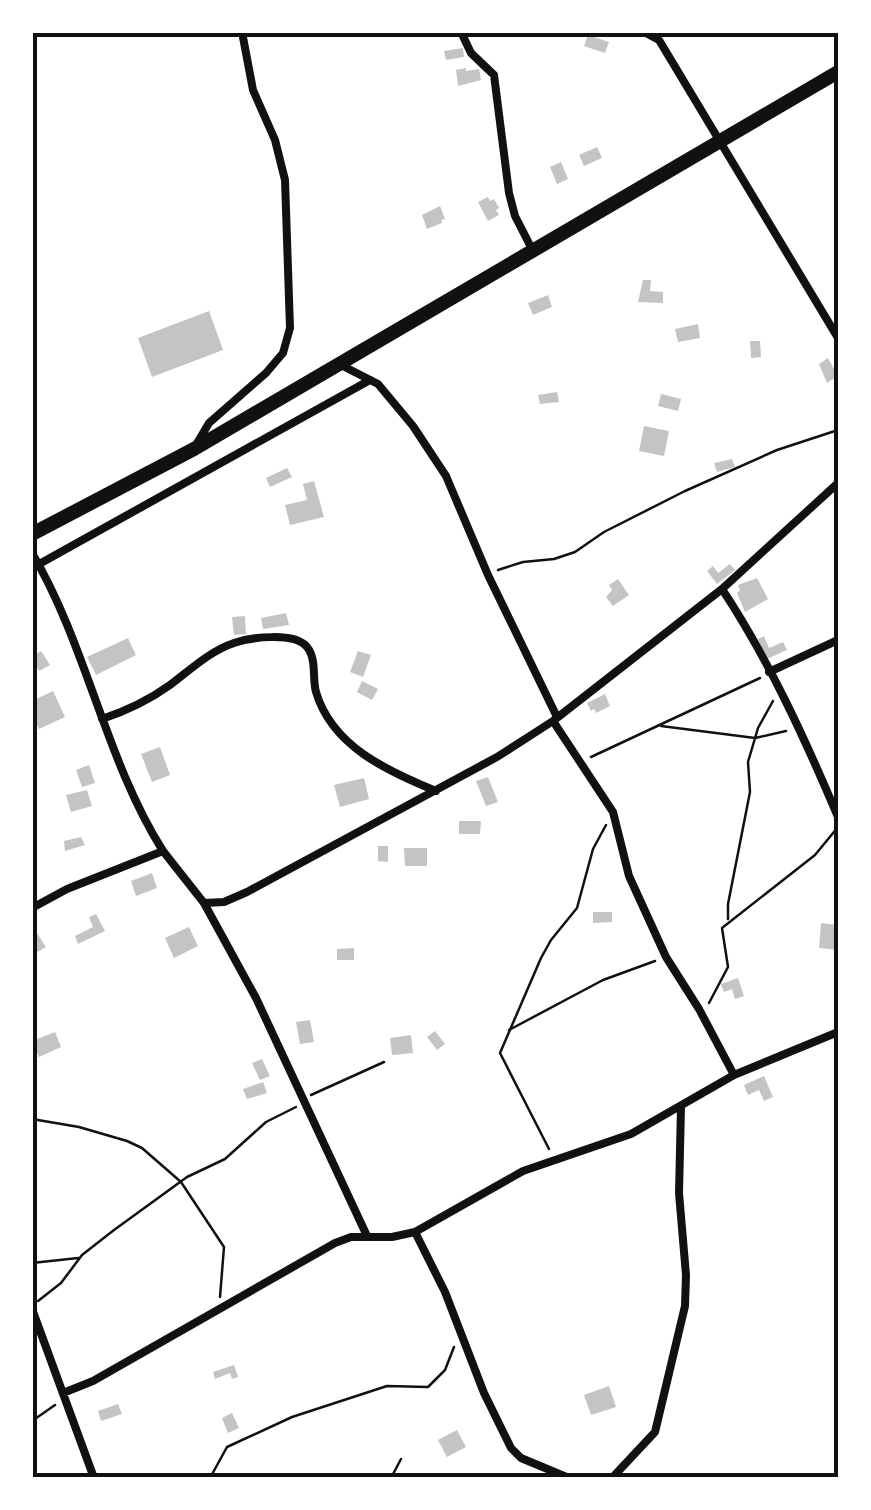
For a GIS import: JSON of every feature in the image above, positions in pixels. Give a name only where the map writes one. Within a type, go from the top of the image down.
[{"type":"highway","points":[[32,534],[194,449],[838,72]]},
{"type":"street","points":[[194,449],[208,424],[284,353],[290,328],[286,180],[275,140],[253,90],[242,32]]},
{"type":"street","points":[[460,32],[471,53],[494,75],[509,193],[515,216],[533,251]]},
{"type":"street","points":[[644,32],[659,40],[838,338]]},
{"type":"street","points":[[339,364],[378,384],[413,426],[446,476],[556,719],[614,812],[629,876],[666,956],[734,1075]]},
{"type":"street","points":[[36,566],[370,380]]},
{"type":"street","points":[[212,919],[224,902],[436,791],[556,719],[722,589],[838,483]]},
{"type":"street","points":[[32,552],[163,852],[204,903],[256,998],[367,1236]]},
{"type":"street","points":[[722,589],[753,636],[838,817]]},
{"type":"street","points":[[102,719],[148,700],[220,648],[238,641],[292,638],[310,652],[322,709],[346,739],[388,771],[436,791]]},
{"type":"street","points":[[769,672],[838,640]]},
{"type":"street","points":[[32,908],[67,889],[163,852]]},
{"type":"street","points":[[204,903],[224,902]]},
{"type":"street","points":[[64,1396],[335,1243],[351,1236],[392,1237],[415,1232],[491,1188],[554,1159],[631,1134],[734,1075],[838,1032]]},
{"type":"street","points":[[612,1478],[655,1432],[685,1306],[679,1193],[682,1107]]},
{"type":"street","points":[[415,1232],[512,1448],[521,1458],[569,1478]]},
{"type":"street","points":[[32,1307],[94,1478]]},
{"type":"path","points":[[488,575],[523,562],[575,552],[604,532],[685,491],[777,450],[838,430]]},
{"type":"path","points":[[580,762],[769,672]]},
{"type":"path","points":[[728,922],[728,904],[750,792],[748,762],[754,738],[779,690]]},
{"type":"path","points":[[660,726],[754,738],[784,730],[802,734]]},
{"type":"path","points":[[554,1159],[500,1054],[551,940],[576,908],[594,849],[614,812]]},
{"type":"path","points":[[704,1018],[730,960],[722,932],[728,922],[814,855],[838,827]]},
{"type":"path","points":[[509,1030],[603,980],[666,956]]},
{"type":"path","points":[[32,1307],[62,1284],[79,1258],[181,1182],[225,1159],[258,1128],[302,1101],[384,1062]]},
{"type":"path","points":[[32,1120],[79,1127],[127,1141],[142,1148],[181,1182],[224,1247],[222,1308]]},
{"type":"path","points":[[32,1262],[79,1258]]},
{"type":"path","points":[[210,1478],[227,1447],[252,1434],[381,1387],[428,1386],[445,1370],[460,1331]]},
{"type":"path","points":[[32,1421],[64,1396]]},
{"type":"path","points":[[392,1478],[401,1459]]},
{"type":"building","points":[[588,35],[609,42],[605,53],[584,46]]},
{"type":"building","points":[[463,48],[464,57],[446,60],[444,51]]},
{"type":"building","points":[[479,69],[481,80],[458,86],[456,70]]},
{"type":"building","points":[[597,147],[602,158],[584,166],[579,155]]},
{"type":"building","points":[[561,162],[568,179],[557,184],[550,167]]},
{"type":"building","points":[[488,197],[490,201],[494,199],[499,215],[488,221],[478,202]]},
{"type":"building","points":[[440,206],[445,219],[427,229],[422,215]]},
{"type":"building","points":[[643,280],[651,280],[650,291],[663,292],[663,303],[638,302]]},
{"type":"building","points":[[548,295],[552,307],[533,315],[528,303]]},
{"type":"building","points":[[209,311],[223,350],[152,377],[138,338]]},
{"type":"building","points":[[698,324],[700,338],[678,342],[675,329]]},
{"type":"building","points":[[750,341],[760,341],[761,357],[751,358]]},
{"type":"building","points":[[828,358],[838,376],[827,383],[819,364]]},
{"type":"building","points":[[557,392],[559,402],[540,404],[538,395]]},
{"type":"building","points":[[661,394],[681,399],[678,411],[658,406]]},
{"type":"building","points":[[644,426],[669,431],[664,456],[639,451]]},
{"type":"building","points":[[732,459],[735,467],[717,472],[714,463]]},
{"type":"building","points":[[287,468],[292,477],[270,487],[266,478]]},
{"type":"building","points":[[314,481],[324,517],[290,525],[285,505],[307,500],[303,484]]},
{"type":"building","points":[[730,564],[735,570],[717,584],[707,571],[713,566],[718,573]]},
{"type":"building","points":[[757,578],[768,599],[745,612],[738,585]]},
{"type":"building","points":[[618,579],[629,595],[613,606],[606,597],[612,590],[609,585]]},
{"type":"building","points":[[286,613],[289,625],[263,629],[261,618]]},
{"type":"building","points":[[245,616],[246,634],[234,635],[232,617]]},
{"type":"building","points":[[764,636],[769,648],[783,642],[787,650],[767,659],[758,639]]},
{"type":"building","points":[[128,638],[136,655],[96,675],[87,657]]},
{"type":"building","points":[[41,651],[50,665],[39,671],[32,656]]},
{"type":"building","points":[[358,651],[371,655],[363,677],[350,672]]},
{"type":"building","points":[[362,681],[378,689],[372,700],[357,692]]},
{"type":"building","points":[[53,691],[65,717],[39,729],[32,715],[32,701]]},
{"type":"building","points":[[605,694],[610,706],[596,713],[591,711],[587,703]]},
{"type":"building","points":[[160,747],[170,775],[152,782],[141,754]]},
{"type":"building","points":[[89,765],[95,783],[82,787],[76,770]]},
{"type":"building","points":[[488,777],[498,802],[486,806],[476,781]]},
{"type":"building","points":[[364,778],[369,799],[340,807],[334,785]]},
{"type":"building","points":[[87,790],[92,806],[71,812],[66,795]]},
{"type":"building","points":[[459,821],[481,821],[480,834],[459,834]]},
{"type":"building","points":[[81,837],[85,845],[65,851],[64,841]]},
{"type":"building","points":[[378,846],[388,846],[388,862],[378,861]]},
{"type":"building","points":[[404,848],[427,848],[427,866],[405,866]]},
{"type":"building","points":[[152,873],[157,888],[136,896],[131,881]]},
{"type":"building","points":[[593,912],[612,912],[612,922],[593,923]]},
{"type":"building","points":[[96,914],[105,931],[78,944],[75,936],[93,927],[89,917]]},
{"type":"building","points":[[821,923],[838,925],[838,950],[819,948]]},
{"type":"building","points":[[189,927],[198,946],[174,958],[165,938]]},
{"type":"building","points":[[35,930],[46,947],[32,955],[32,932]]},
{"type":"building","points":[[354,948],[354,960],[337,960],[337,949]]},
{"type":"building","points":[[738,978],[744,996],[735,999],[732,989],[724,992],[721,984]]},
{"type":"building","points":[[310,1020],[314,1042],[300,1044],[296,1022]]},
{"type":"building","points":[[435,1031],[445,1044],[437,1050],[427,1037]]},
{"type":"building","points":[[55,1032],[61,1047],[39,1057],[32,1041]]},
{"type":"building","points":[[411,1035],[413,1053],[392,1055],[390,1038]]},
{"type":"building","points":[[262,1059],[270,1076],[260,1080],[252,1063]]},
{"type":"building","points":[[764,1076],[773,1097],[764,1101],[759,1090],[748,1095],[744,1085]]},
{"type":"building","points":[[263,1082],[267,1093],[247,1099],[243,1089]]},
{"type":"building","points":[[234,1365],[238,1377],[232,1379],[230,1373],[215,1379],[213,1372]]},
{"type":"building","points":[[609,1386],[616,1407],[591,1415],[584,1395]]},
{"type":"building","points":[[118,1404],[122,1414],[101,1421],[98,1411]]},
{"type":"building","points":[[232,1413],[239,1428],[228,1433],[222,1418]]},
{"type":"building","points":[[457,1430],[466,1447],[447,1457],[438,1440]]}]
